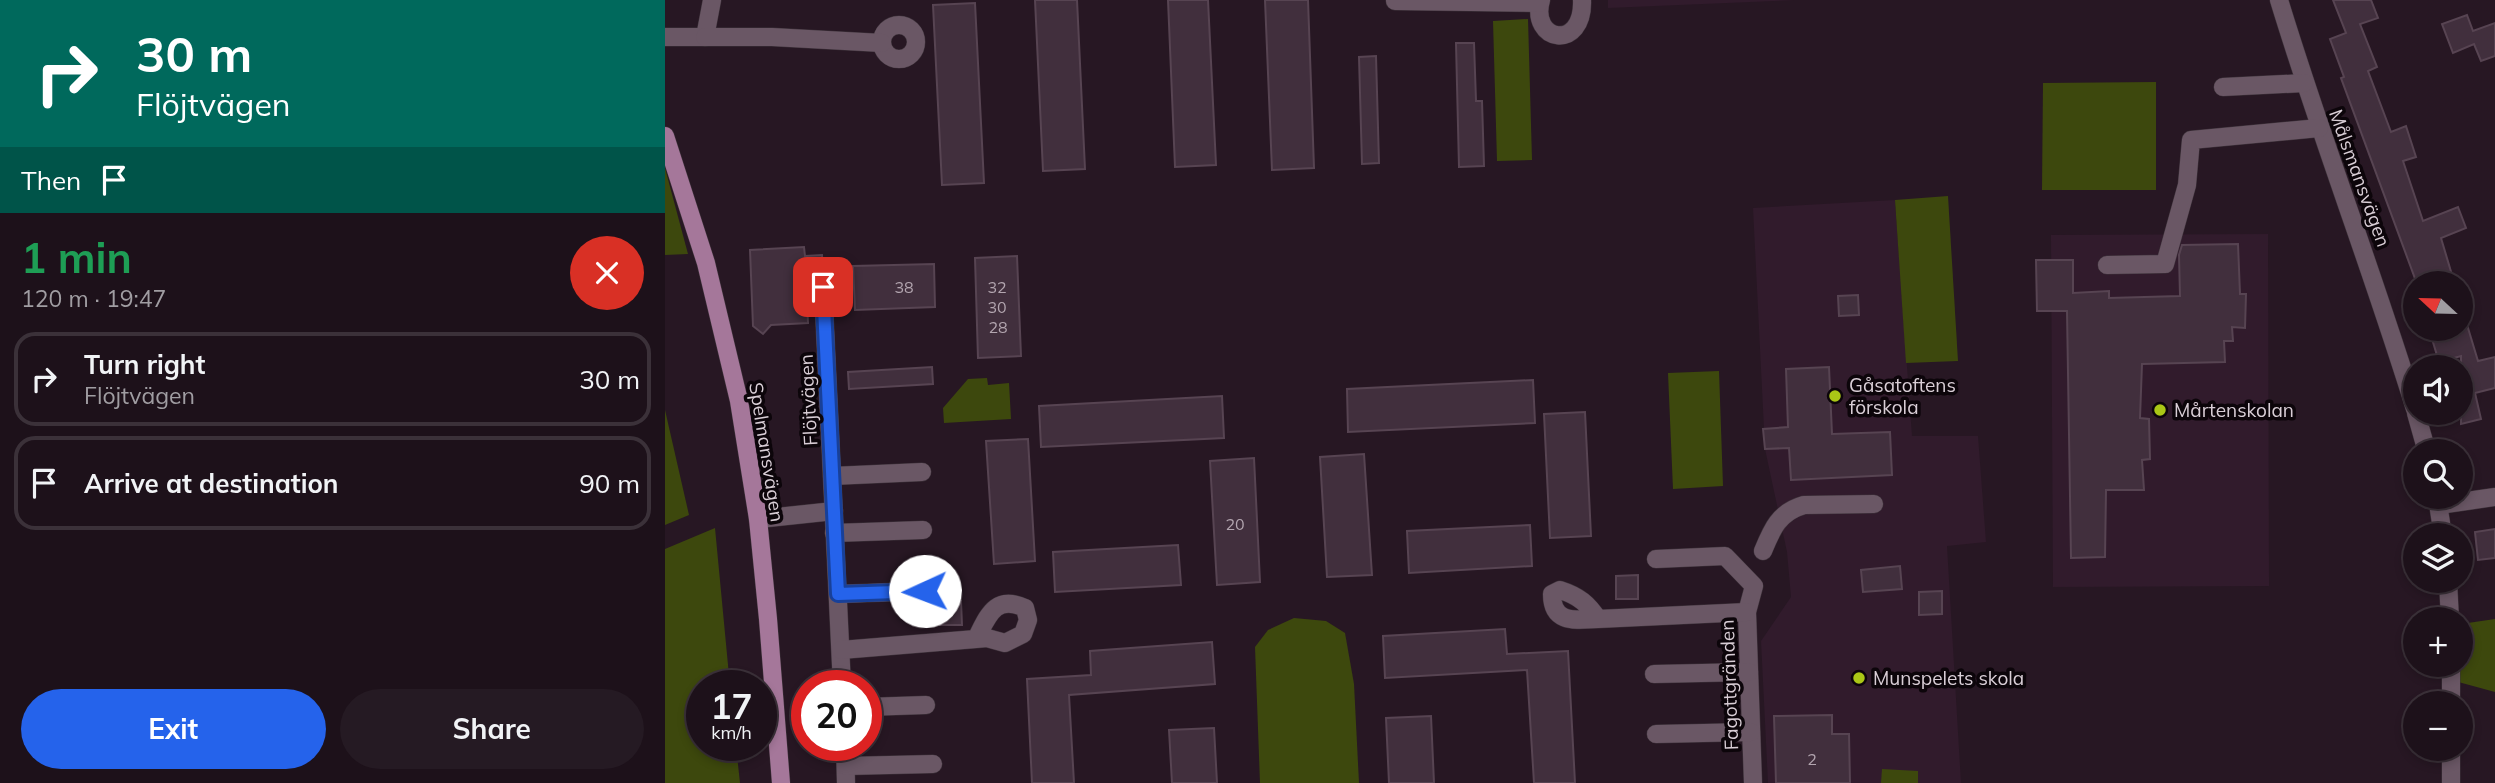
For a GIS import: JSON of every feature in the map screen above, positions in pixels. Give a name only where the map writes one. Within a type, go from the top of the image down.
[{"type":"main road","name":"Spelmansvägen","points":[[665,136],[706,263],[740,401],[758,519],[781,783]]},
{"type":"street","points":[[705,37],[712,0]]},
{"type":"street","points":[[1395,1],[1540,2],[1541,23],[1548,33],[1559,37],[1570,33],[1578,25],[1583,14],[1582,0]]},
{"type":"street","name":"Målsmansvägen","points":[[2279,0],[2319,128],[2364,251],[2403,371]]},
{"type":"street","points":[[665,37],[772,37],[882,43]]},
{"type":"street","points":[[2223,87],[2304,83]]},
{"type":"street","points":[[2107,265],[2165,264],[2187,185],[2191,140],[2319,128]]},
{"type":"street","name":"Flöjtvägen","points":[[823,287],[842,670]]},
{"type":"street","points":[[832,476],[922,472]]},
{"type":"street","points":[[2473,499],[2495,497]]},
{"type":"street","points":[[1763,551],[1778,519],[1794,508],[1804,505],[1874,504]]},
{"type":"street","points":[[758,519],[834,511]]},
{"type":"street","points":[[834,533],[923,530]]},
{"type":"street","name":"Fagottgränden","points":[[1656,559],[1725,556],[1753,586],[1747,612],[1753,783]]},
{"type":"street","points":[[838,594],[925,591]]},
{"type":"street","points":[[1598,619],[1747,612]]},
{"type":"street","points":[[841,650],[976,639]]},
{"type":"street","points":[[1654,674],[1749,672]]},
{"type":"street","points":[[882,706],[926,705]]},
{"type":"street","points":[[1656,734],[1751,732]]},
{"type":"street","points":[[2451,761],[2451,783]]},
{"type":"street","points":[[846,774],[933,764]]},
{"type":"shaded area","points":[[1608,0],[1795,0],[1608,8]]},
{"type":"shaded area","points":[[1895,200],[1912,436],[1978,436],[1986,542],[1947,546],[1961,783],[1768,783],[1761,641],[1791,597],[1787,552],[1765,449],[1753,208]]},
{"type":"shaded area","name":"Mårtenskolan","points":[[2268,234],[2269,586],[2053,587],[2051,235]]},
{"type":"green space","points":[[1528,19],[1532,160],[1497,161],[1493,21]]},
{"type":"green space","points":[[2156,82],[2156,190],[2042,190],[2043,83]]},
{"type":"green space","points":[[665,168],[688,254],[665,255]]},
{"type":"green space","points":[[1948,196],[1958,361],[1906,363],[1895,200]]},
{"type":"green space","points":[[1719,371],[1723,486],[1673,489],[1668,373]]},
{"type":"green space","points":[[987,378],[988,385],[1009,383],[1011,419],[944,423],[943,408],[968,379]]},
{"type":"green space","points":[[665,410],[689,515],[665,525]]},
{"type":"green space","points":[[715,528],[728,670],[686,670],[686,761],[738,761],[740,783],[665,783],[665,549]]},
{"type":"green space","points":[[1294,618],[1326,621],[1345,633],[1354,684],[1359,783],[1260,783],[1255,647],[1268,630]]},
{"type":"green space","points":[[2495,619],[2495,692],[2451,680],[2451,677],[2473,677],[2473,622]]},
{"type":"green space","points":[[1882,769],[1918,771],[1918,783],[1881,783]]},
{"type":"building","points":[[1035,0],[1077,0],[1085,169],[1043,171]]},
{"type":"building","points":[[1168,0],[1208,0],[1216,165],[1175,167]]},
{"type":"building","points":[[1265,0],[1308,0],[1314,168],[1272,170]]},
{"type":"building","points":[[2333,0],[2371,0],[2378,18],[2360,24],[2377,67],[2368,71],[2391,132],[2406,126],[2416,157],[2403,161],[2423,221],[2458,207],[2466,228],[2441,238],[2451,271],[2412,271],[2341,78],[2344,77],[2330,39],[2346,33]]},
{"type":"building","points":[[975,3],[984,183],[942,185],[933,5]]},
{"type":"building","points":[[2467,15],[2473,31],[2495,23],[2495,56],[2481,61],[2474,44],[2453,53],[2442,24]]},
{"type":"building","points":[[1456,43],[1474,43],[1476,101],[1482,101],[1484,166],[1459,167]]},
{"type":"building","points":[[1376,56],[1379,163],[1362,164],[1359,57]]},
{"type":"building","points":[[2238,244],[2240,294],[2246,294],[2245,328],[2232,327],[2233,341],[2224,341],[2225,362],[2142,364],[2140,418],[2149,419],[2150,459],[2142,460],[2144,490],[2106,490],[2105,557],[2071,558],[2067,311],[2037,311],[2036,260],[2073,260],[2073,293],[2109,291],[2109,298],[2180,296],[2179,255],[2182,245]]},
{"type":"building","points":[[804,247],[805,256],[822,255],[823,276],[806,278],[808,323],[771,325],[763,334],[753,326],[750,250]]},
{"type":"building","points":[[1017,256],[1021,356],[978,358],[975,258]]},
{"type":"building","points":[[934,264],[935,307],[855,310],[853,266]]},
{"type":"building","points":[[1858,295],[1859,315],[1839,316],[1838,296]]},
{"type":"building","points":[[2433,341],[2472,341],[2478,361],[2495,357],[2495,388],[2475,393],[2481,419],[2473,421],[2473,355],[2437,355]]},
{"type":"building","points":[[932,367],[933,384],[849,389],[848,372]]},
{"type":"building","name":"Gåsatoftens förskola","points":[[1829,367],[1832,434],[1890,432],[1892,475],[1791,480],[1789,448],[1765,449],[1763,429],[1788,427],[1786,369]]},
{"type":"building","points":[[1533,380],[1535,423],[1348,432],[1347,389]]},
{"type":"building","points":[[1222,396],[1224,438],[1041,447],[1039,406]]},
{"type":"building","points":[[1585,412],[1591,536],[1550,538],[1544,414]]},
{"type":"building","points":[[1028,439],[1035,561],[994,564],[986,441]]},
{"type":"building","points":[[1364,454],[1372,575],[1327,577],[1320,457]]},
{"type":"building","points":[[1254,458],[1260,582],[1217,585],[1210,461]]},
{"type":"building","points":[[1530,525],[1532,566],[1409,573],[1407,531]]},
{"type":"building","points":[[2495,529],[2495,558],[2478,560],[2475,532]]},
{"type":"building","points":[[1178,545],[1181,585],[1055,592],[1053,552]]},
{"type":"building","points":[[1900,566],[1902,589],[1863,592],[1861,570]]},
{"type":"building","points":[[1638,575],[1638,599],[1616,599],[1616,576]]},
{"type":"building","points":[[1942,591],[1942,614],[1919,615],[1919,592]]},
{"type":"building","points":[[961,601],[962,625],[940,625],[939,602]]},
{"type":"building","points":[[1505,629],[1507,654],[1568,651],[1575,783],[1534,783],[1527,670],[1385,678],[1383,636]]},
{"type":"building","points":[[1212,642],[1215,684],[1069,695],[1074,783],[1032,783],[1027,679],[1091,675],[1090,651]]},
{"type":"building","name":"Munspelets skola","points":[[1832,715],[1832,734],[1849,734],[1850,783],[1776,783],[1774,716]]},
{"type":"building","points":[[1431,716],[1434,783],[1389,783],[1386,718]]},
{"type":"building","points":[[1214,728],[1217,783],[1172,783],[1169,730]]},
{"type":"place","name":"Gåsatoftens förskola","points":[[1835,396]]},
{"type":"place","name":"Mårtenskolan","points":[[2160,410]]},
{"type":"place","name":"Munspelets skola","points":[[1859,678]]},
{"type":"route","points":[[823,287],[838,594],[925,591]]}]
